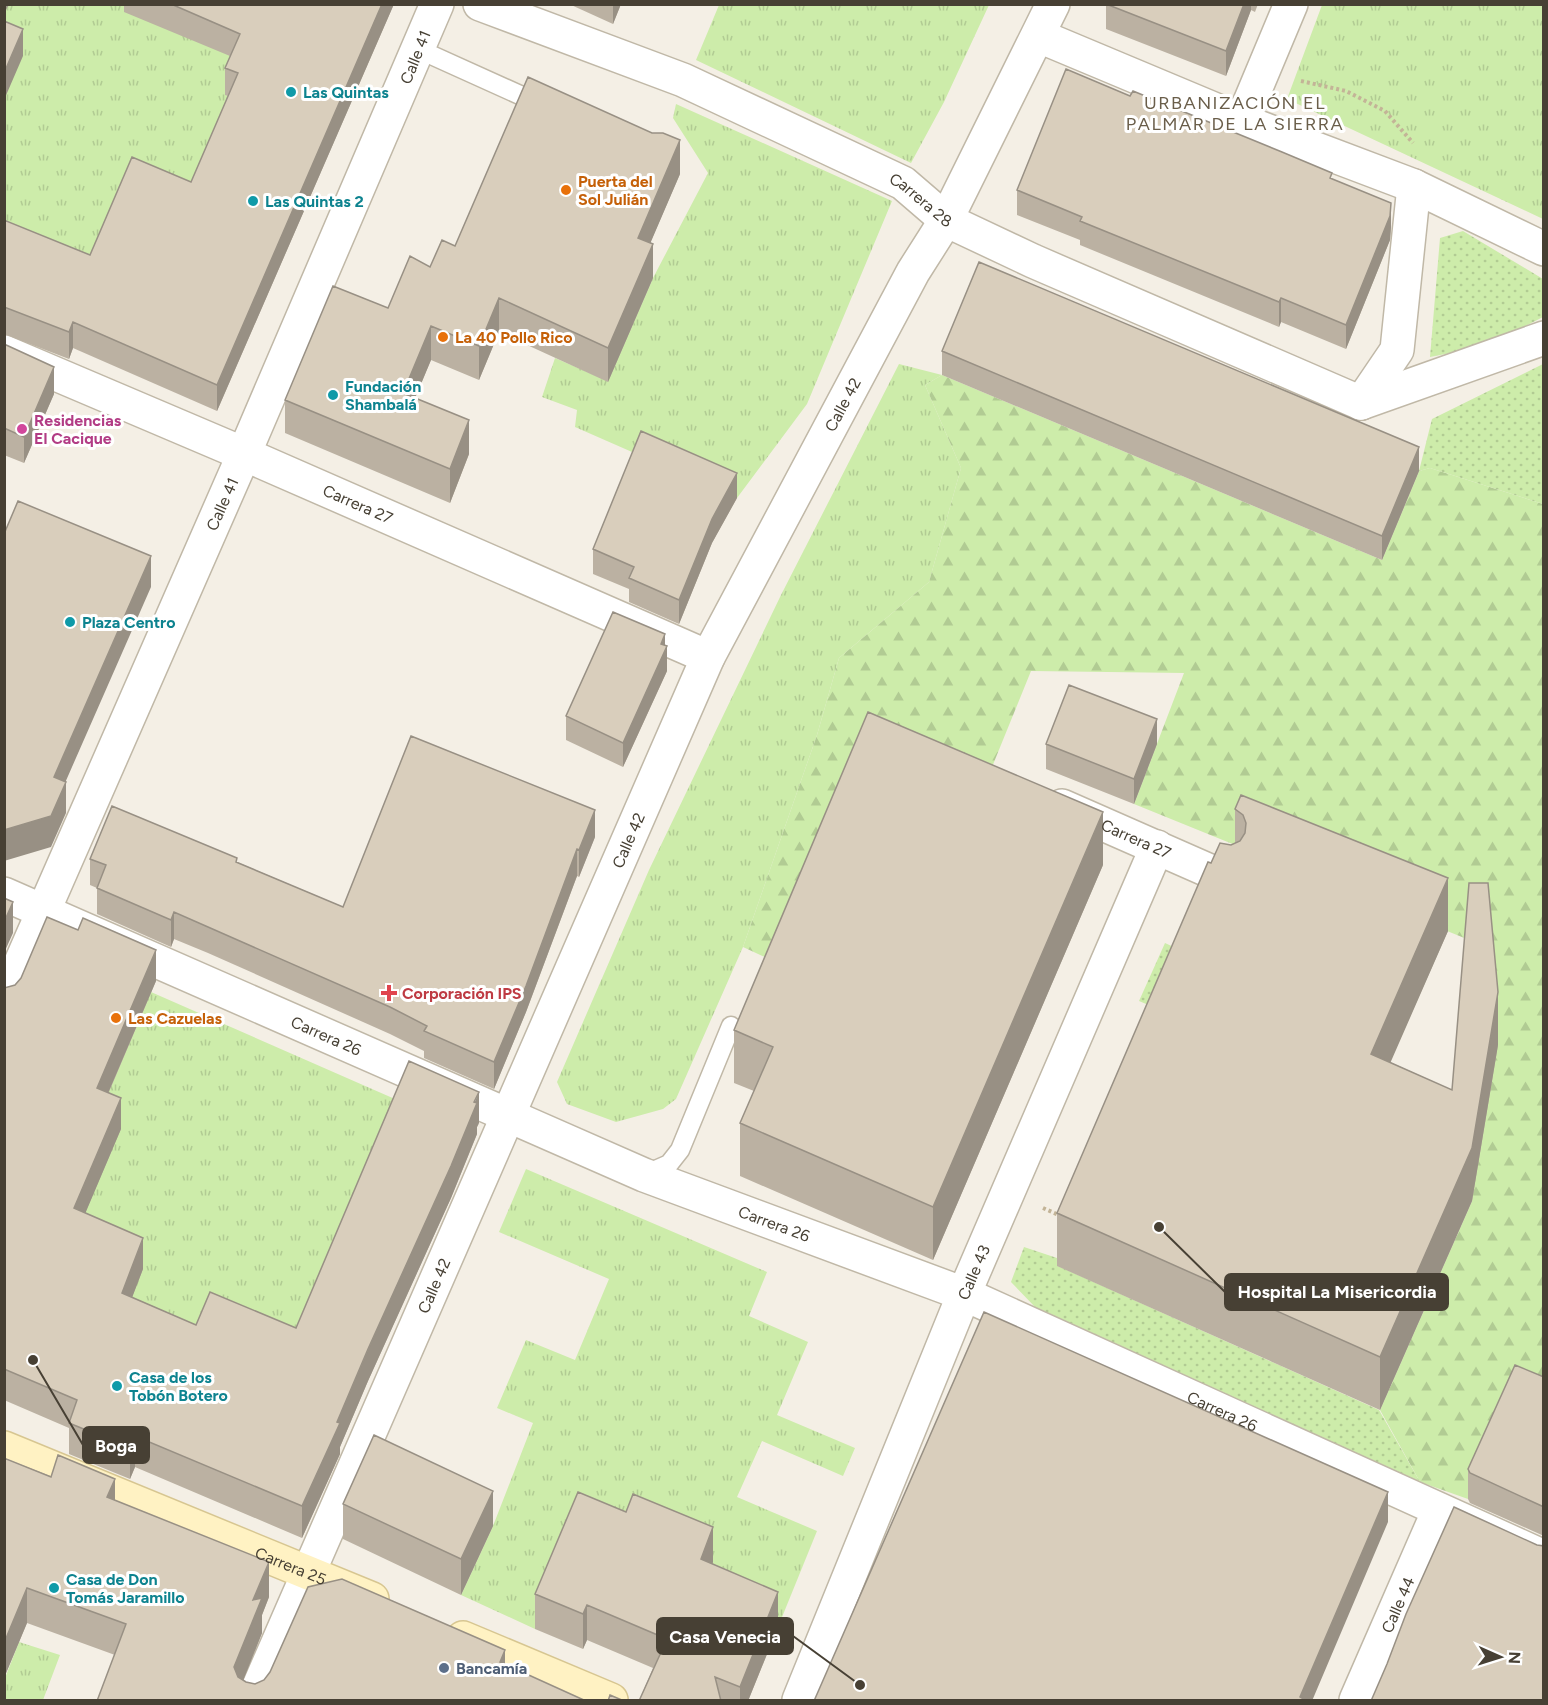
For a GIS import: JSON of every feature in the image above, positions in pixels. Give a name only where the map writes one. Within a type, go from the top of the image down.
[{"type":"main road","name":"Carrera 25","points":[[4,1448],[395,1609]]},
{"type":"main road","points":[[438,1627],[610,1701]]},
{"type":"street","name":"Calle 41","points":[[4,1001],[244,454],[437,4]]},
{"type":"street","name":"Carrera 28","points":[[480,4],[693,84],[903,183],[946,220],[1033,261],[1361,403]]},
{"type":"street","name":"Calle 42","points":[[253,1701],[708,657],[913,272],[946,220],[1053,4]]},
{"type":"street","points":[[1242,122],[1291,4]]},
{"type":"street","points":[[1039,36],[1242,122],[1414,186],[1544,249]]},
{"type":"street","points":[[1361,403],[1397,350],[1414,186]]},
{"type":"street","points":[[1361,403],[1544,338]]},
{"type":"street","name":"Carrera 27","points":[[4,352],[244,454],[708,657]]},
{"type":"street","name":"Carrera 27","points":[[1032,793],[1228,879]]},
{"type":"street","name":"Calle 43","points":[[799,1701],[964,1294],[1157,847]]},
{"type":"street","name":"Carrera 26","points":[[4,894],[644,1175],[964,1294],[1544,1557]]},
{"type":"street","name":"Calle 44","points":[[1356,1701],[1439,1510]]},
{"type":"lane","points":[[418,50],[559,113]]},
{"type":"lane","points":[[644,1175],[669,1164],[680,1150],[731,1026]]},
{"type":"path","points":[[1263,72],[1346,92],[1385,111],[1413,140],[1414,186]]},
{"type":"green space","points":[[719,4],[989,5],[944,102],[911,163],[696,60]]},
{"type":"green space","points":[[5,5],[282,5],[226,95],[240,101],[192,209],[90,282],[5,247]]},
{"type":"green space","points":[[1322,5],[1543,5],[1543,219],[1287,99]]},
{"type":"green space","points":[[676,104],[892,201],[807,404],[737,498],[575,427],[577,410],[542,397],[555,358],[608,381],[653,278],[708,173],[673,118]]},
{"type":"green space","points":[[1463,231],[1543,279],[1543,317],[1486,346],[1430,357],[1440,238]]},
{"type":"green space","points":[[899,364],[942,375],[925,385],[961,468],[929,582],[839,658],[817,735],[743,947],[676,1099],[663,1109],[616,1122],[567,1104],[557,1082],[649,870],[781,595]]},
{"type":"green space","points":[[1543,364],[1543,504],[1430,468],[1419,471],[1432,419]]},
{"type":"green space","points":[[942,375],[1382,560],[1419,471],[1430,468],[1543,504],[1543,1407],[1468,1499],[1420,1482],[1380,1410],[1472,1201],[1489,948],[1134,804],[1184,673],[1031,671],[979,799],[784,966],[743,947],[817,735],[839,658],[929,582],[961,468],[925,385]]},
{"type":"green space","points":[[1165,943],[1191,955],[1165,1012],[1139,1001]]},
{"type":"green space","points":[[151,992],[404,1103],[299,1351],[159,1341],[74,1240],[97,1119]]},
{"type":"green space","points":[[526,1169],[767,1272],[749,1316],[808,1342],[777,1415],[855,1448],[843,1476],[762,1441],[737,1497],[817,1531],[778,1627],[578,1527],[535,1629],[461,1595],[493,1526],[533,1423],[497,1408],[526,1340],[575,1360],[609,1279],[499,1232]]},
{"type":"green space","points":[[1024,1247],[1060,1259],[1058,1266],[1379,1410],[1420,1482],[1035,1307],[1011,1282]]},
{"type":"green space","points":[[19,1642],[60,1655],[43,1700],[5,1700],[5,1678]]},
{"type":"building","points":[[171,4],[382,4],[217,385],[73,322],[69,332],[4,307],[4,220],[90,255],[132,157],[191,182],[238,73],[225,68],[240,34]]},
{"type":"building","points":[[1106,4],[1244,4],[1226,51]]},
{"type":"building","points":[[4,21],[23,29],[4,73]]},
{"type":"building","points":[[1066,69],[1130,96],[1133,91],[1282,152],[1332,173],[1330,178],[1391,203],[1390,216],[1346,325],[1281,298],[1279,302],[1080,221],[1082,217],[1017,190]]},
{"type":"building","points":[[528,77],[652,133],[663,133],[680,140],[638,238],[653,244],[608,348],[499,298],[479,346],[431,326],[403,393],[469,420],[450,469],[285,400],[333,286],[388,308],[410,256],[430,267],[442,240],[455,246]]},
{"type":"building","points":[[979,262],[1419,447],[1382,536],[942,351]]},
{"type":"building","points":[[4,344],[54,367],[24,437],[4,428]]},
{"type":"building","points":[[641,431],[737,473],[712,519],[679,600],[629,578],[634,567],[593,549]]},
{"type":"building","points":[[18,501],[151,556],[54,777],[66,782],[51,816],[4,830],[4,534]]},
{"type":"building","points":[[613,612],[665,634],[661,644],[667,646],[623,743],[566,716]]},
{"type":"building","points":[[1069,685],[1157,719],[1134,779],[1046,744]]},
{"type":"building","points":[[868,712],[1103,812],[933,1207],[740,1123],[773,1047],[734,1030]]},
{"type":"building","points":[[411,736],[595,810],[579,850],[577,849],[526,986],[494,1062],[424,1031],[427,1026],[390,1007],[174,912],[171,920],[97,888],[106,865],[90,859],[112,806],[237,858],[236,862],[343,907]]},
{"type":"building","points":[[1241,795],[1448,878],[1371,1054],[1452,1090],[1469,883],[1488,883],[1498,992],[1472,1148],[1380,1357],[1057,1213],[1208,862],[1211,863],[1220,843],[1231,845],[1240,841],[1245,833],[1246,823],[1243,815],[1235,809]]},
{"type":"building","points":[[4,898],[13,902],[4,922]]},
{"type":"building","points":[[47,917],[78,930],[83,918],[156,950],[97,1088],[121,1098],[74,1208],[143,1238],[122,1293],[196,1325],[210,1292],[296,1328],[409,1061],[479,1092],[474,1102],[477,1103],[451,1166],[368,1349],[337,1422],[340,1423],[302,1506],[135,1436],[130,1448],[69,1423],[77,1400],[4,1369],[4,988],[15,985],[21,978]]},
{"type":"building","points":[[984,1312],[1388,1492],[1300,1697],[1307,1701],[814,1701]]},
{"type":"building","points":[[1515,1365],[1544,1377],[1544,1507],[1470,1473],[1468,1469]]},
{"type":"building","points":[[374,1435],[493,1491],[461,1559],[343,1504]]},
{"type":"building","points":[[58,1455],[115,1479],[107,1497],[269,1562],[253,1600],[262,1598],[234,1667],[238,1677],[246,1682],[255,1684],[264,1680],[270,1672],[308,1587],[342,1579],[505,1650],[500,1662],[586,1701],[97,1701],[126,1624],[27,1588],[4,1643],[4,1458],[51,1477]]},
{"type":"building","points":[[578,1492],[626,1512],[633,1494],[713,1527],[701,1559],[778,1592],[740,1687],[715,1677],[721,1701],[639,1701],[667,1639],[587,1605],[583,1614],[535,1594]]},
{"type":"building","points":[[1454,1507],[1537,1545],[1544,1546],[1544,1701],[1371,1701],[1406,1614]]},
{"type":"building","points":[[610,1695],[624,1701],[608,1701]]},
{"type":"place","name":"Las Quintas","points":[[291,92]]},
{"type":"place","name":"Puerta del Sol Julián","points":[[566,190]]},
{"type":"place","name":"Las Quintas 2","points":[[253,201]]},
{"type":"place","name":"La 40 Pollo Rico","points":[[443,337]]},
{"type":"place","name":"Fundación Shambalá","points":[[333,395]]},
{"type":"place","name":"Residencias El Cacique","points":[[22,429]]},
{"type":"place","name":"Plaza Centro","points":[[70,622]]},
{"type":"place","name":"Corporación IPS","points":[[389,993]]},
{"type":"place","name":"Las Cazuelas","points":[[116,1018]]},
{"type":"place","name":"Hospital La Misericordia","points":[[1159,1227]]},
{"type":"place","name":"Boga","points":[[33,1360]]},
{"type":"place","name":"Casa de los Tobón Botero","points":[[117,1386]]},
{"type":"place","name":"Casa de Don Tomás Jaramillo","points":[[54,1588]]},
{"type":"place","name":"Bancamía","points":[[444,1668]]},
{"type":"place","name":"Casa Venecia","points":[[860,1685]]},
{"type":"district","name":"URBANIZACIÓN EL PALMAR DE LA SIERRA","points":[[1235,113]]}]
